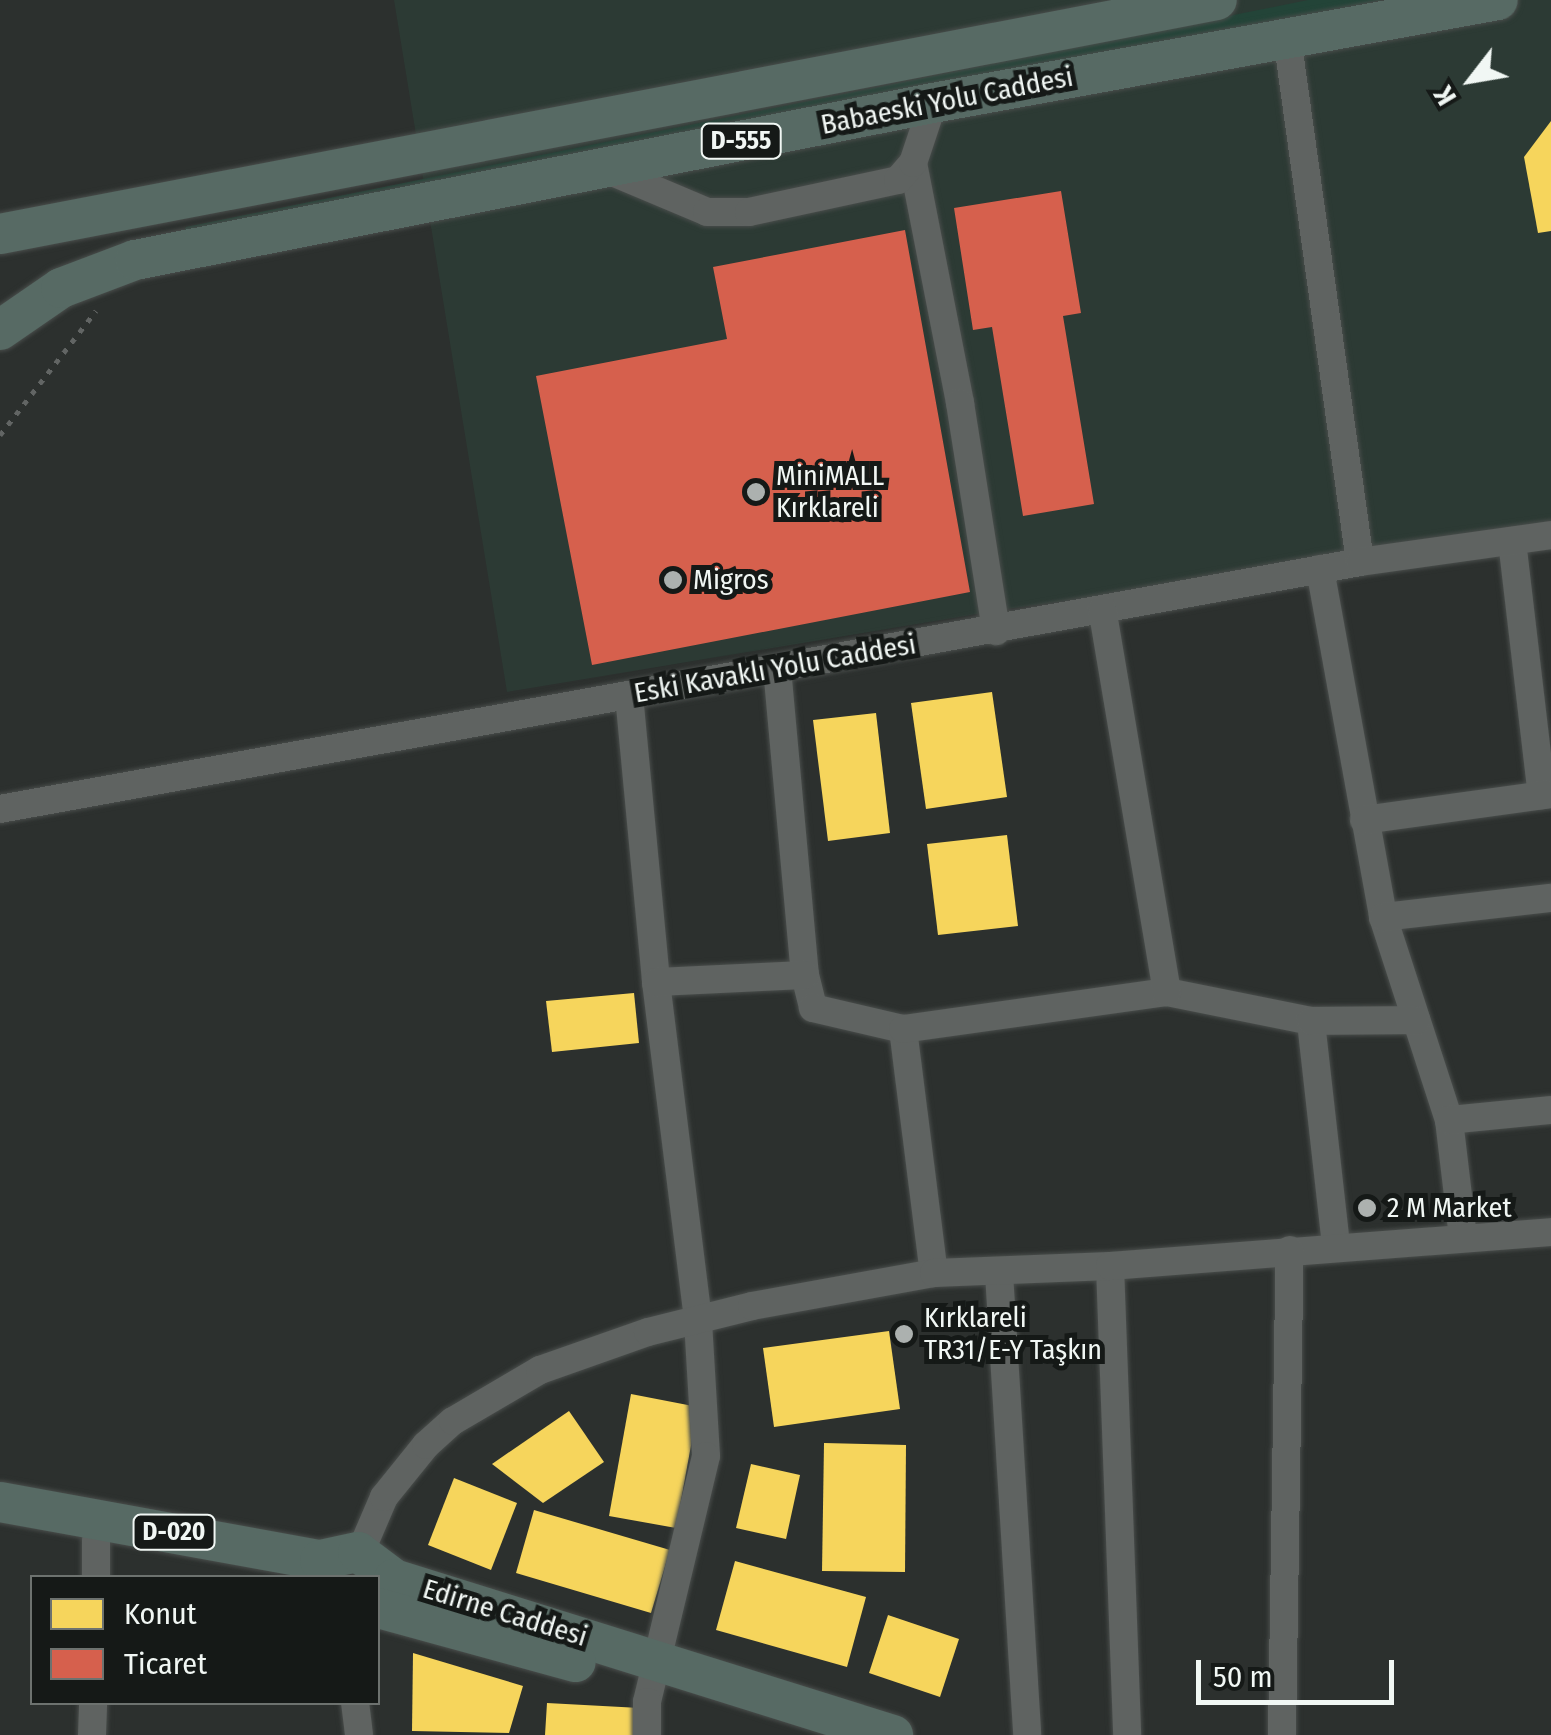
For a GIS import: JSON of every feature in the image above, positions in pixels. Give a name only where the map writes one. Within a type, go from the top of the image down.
[{"type":"highway","name":"Babaeski Yolu Caddesi","points":[[0,234],[1217,0]]},
{"type":"highway","name":"Babaeski Yolu Caddesi","points":[[0,330],[61,288],[136,260],[933,103],[1498,0]]},
{"type":"highway","name":"Edirne Caddesi","points":[[0,1502],[358,1573]]},
{"type":"highway","name":"D-020","points":[[0,1526],[96,1559],[180,1553],[265,1575]]},
{"type":"highway","name":"Edirne Caddesi","points":[[380,1580],[840,1735]]},
{"type":"highway","name":"Edirne Caddesi","points":[[654,1672],[893,1735]]},
{"type":"street","points":[[1287,37],[1360,562]]},
{"type":"street","points":[[602,168],[707,212],[735,212],[898,180],[914,163],[933,103]]},
{"type":"street","points":[[914,163],[960,403],[996,631]]},
{"type":"street","name":"Eski Kavaklı Yolu Caddesi","points":[[0,808],[996,631],[1360,562],[1551,535]]},
{"type":"street","points":[[1364,820],[1547,795],[1512,541]]},
{"type":"street","points":[[1320,570],[1383,916],[1449,1120],[1463,1237]]},
{"type":"street","points":[[1102,609],[1167,992]]},
{"type":"street","points":[[777,668],[805,974],[813,1008],[903,1028],[1167,992],[1311,1021],[1416,1020]]},
{"type":"street","points":[[629,695],[656,982],[698,1321],[706,1456],[654,1672],[647,1735]]},
{"type":"street","points":[[1383,916],[1551,898]]},
{"type":"street","points":[[656,982],[805,974]]},
{"type":"street","points":[[1311,1021],[1336,1245]]},
{"type":"street","points":[[903,1028],[934,1273]]},
{"type":"street","points":[[1449,1120],[1551,1110]]},
{"type":"street","points":[[358,1573],[384,1497],[426,1445],[478,1404],[540,1370],[648,1332],[752,1306],[934,1273],[1110,1266],[1336,1245],[1551,1232]]},
{"type":"street","points":[[1282,1735],[1290,1250]]},
{"type":"street","points":[[1110,1266],[1127,1735]]},
{"type":"street","points":[[999,1273],[1028,1735]]},
{"type":"street","points":[[92,1735],[93,1705]]},
{"type":"street","points":[[355,1705],[359,1735]]},
{"type":"path","points":[[0,435],[102,303]]},
{"type":"shaded area","points":[[394,0],[1551,0],[1551,534],[1007,609],[507,692]]},
{"type":"green space","points":[[1308,0],[1382,0],[179,239],[186,227]]},
{"type":"building: Konut","points":[[1551,121],[1551,231],[1538,233],[1524,157]]},
{"type":"building: Konut","points":[[992,692],[1007,797],[926,809],[911,703]]},
{"type":"building: Konut","points":[[876,713],[890,833],[828,841],[813,720]]},
{"type":"building: Konut","points":[[1007,835],[1018,926],[938,935],[927,844]]},
{"type":"building: Konut","points":[[634,993],[639,1043],[552,1052],[546,1001]]},
{"type":"building: Konut","name":"Kırklareli TR31/E-Y Taşkın","points":[[909,1322],[909,1345],[900,1345],[900,1323]]},
{"type":"building: Konut","points":[[889,1331],[900,1409],[774,1427],[763,1348]]},
{"type":"building: Konut","points":[[631,1394],[698,1407],[676,1528],[609,1516]]},
{"type":"building: Konut","points":[[569,1411],[604,1462],[543,1503],[492,1464]]},
{"type":"building: Konut","points":[[824,1443],[906,1445],[905,1572],[822,1571]]},
{"type":"building: Konut","points":[[751,1464],[800,1475],[786,1539],[736,1528]]},
{"type":"building: Konut","points":[[454,1478],[517,1503],[491,1570],[428,1545]]},
{"type":"building: Konut","points":[[534,1510],[670,1550],[651,1613],[516,1573]]},
{"type":"building: Konut","points":[[735,1561],[866,1597],[847,1667],[716,1630]]},
{"type":"building: Konut","points":[[888,1615],[959,1639],[940,1697],[869,1673]]},
{"type":"building: Konut","points":[[413,1653],[523,1686],[509,1733],[412,1731]]},
{"type":"building: Konut","points":[[547,1703],[640,1708],[639,1735],[545,1735]]},
{"type":"building: Ticaret","points":[[1061,191],[1081,313],[1063,316],[1094,504],[1023,516],[992,327],[973,330],[954,208]]},
{"type":"building: Ticaret","name":"MiniMALL Kırklareli","points":[[905,230],[970,592],[592,665],[536,376],[727,339],[713,267]]},
{"type":"place","name":"MiniMALL Kırklareli","points":[[756,492]]},
{"type":"place","name":"Migros","points":[[673,580]]},
{"type":"place","name":"2 M Market","points":[[1367,1208]]},
{"type":"place","name":"Kırklareli TR31/E-Y Taşkın","points":[[904,1334]]}]
